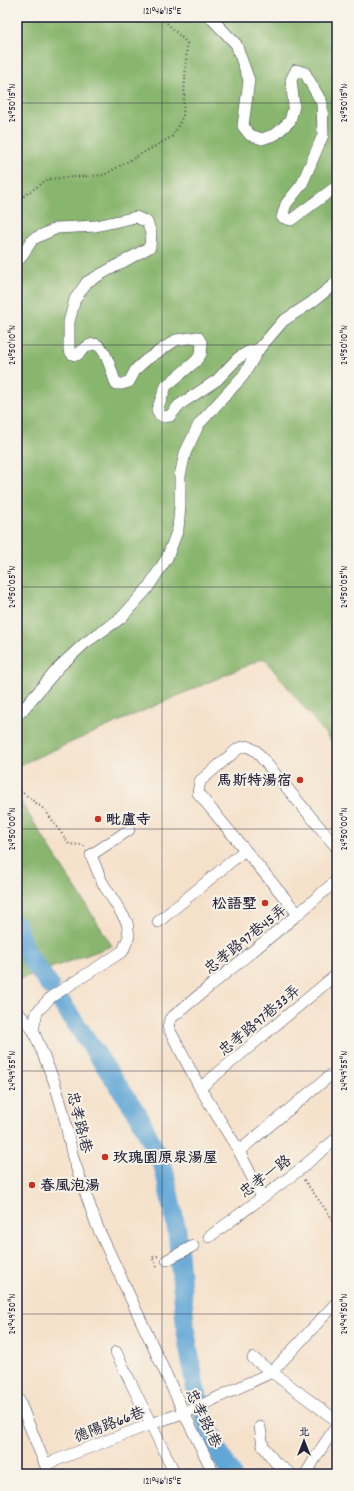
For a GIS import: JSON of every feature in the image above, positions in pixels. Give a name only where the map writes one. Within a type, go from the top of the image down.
[{"type":"street","points":[[210,17],[236,44],[249,80],[243,126],[250,135],[262,139],[276,134],[290,120],[294,106],[291,80],[296,70],[306,73],[322,102],[323,135],[302,184],[286,204],[282,217],[291,220],[337,186]]},
{"type":"street","points":[[17,263],[33,239],[57,228],[96,226],[136,217],[147,222],[151,233],[150,247],[87,282],[75,299],[69,322],[69,350],[72,354],[77,355],[91,344],[96,344],[101,348],[107,357],[116,384],[122,384],[129,382],[136,369],[146,360],[176,340],[198,336],[202,344],[201,354],[196,361],[166,386],[158,410],[160,415],[164,417],[170,416],[179,405],[217,380],[238,358],[248,352],[259,349]]},
{"type":"street","points":[[17,715],[60,666],[85,643],[121,618],[147,589],[166,558],[178,529],[180,476],[184,453],[199,424],[243,376],[259,349],[283,321],[312,302],[337,282]]},
{"type":"street","points":[[298,914],[198,793],[200,781],[239,748],[247,746],[256,751],[337,848]]},
{"type":"street","points":[[33,1030],[37,1012],[51,997],[123,952],[130,936],[127,922],[102,882],[91,855],[129,830]]},
{"type":"street","points":[[158,922],[245,850]]},
{"type":"street","name":"忠孝路97巷45弄","points":[[200,1088],[168,1027],[170,1019],[337,880]]},
{"type":"street","name":"忠孝路97巷33弄","points":[[200,1088],[337,974]]},
{"type":"street","name":"忠孝路1巷","points":[[19,1015],[33,1030],[56,1089],[63,1111],[73,1158],[97,1226],[188,1411],[214,1474]]},
{"type":"street","points":[[239,1151],[337,1070]]},
{"type":"street","points":[[200,1088],[239,1151],[262,1197]]},
{"type":"street","name":"忠孝一路","points":[[209,1237],[298,1171],[337,1138]]},
{"type":"street","points":[[167,1260],[193,1246]]},
{"type":"street","points":[[272,1372],[337,1302]]},
{"type":"street","points":[[116,1352],[174,1474]]},
{"type":"street","points":[[253,1358],[337,1421]]},
{"type":"street","name":"德陽路66巷","points":[[47,1469],[151,1424],[210,1402],[272,1372]]},
{"type":"street","points":[[19,1400],[47,1469]]},
{"type":"street","points":[[306,1474],[317,1454],[337,1425]]},
{"type":"street","points":[[260,1427],[263,1446],[275,1462],[291,1474]]},
{"type":"path","points":[[17,200],[48,179],[104,175],[173,136],[183,116],[187,43],[162,17]]},
{"type":"path","points":[[17,788],[45,810],[69,844],[83,845],[91,855]]},
{"type":"path","points":[[298,1171],[337,1226]]},
{"type":"green space","points":[[17,17],[337,17],[337,748],[264,658],[17,766]]},
{"type":"green space","points":[[17,796],[112,946],[17,980]]},
{"type":"waterway","points":[[17,925],[26,950],[50,986]]},
{"type":"waterway","points":[[61,1002],[139,1116],[164,1169],[177,1231],[186,1333],[195,1387],[207,1425],[219,1453],[232,1474]]},
{"type":"place","name":"馬斯特湯宿","points":[[300,780]]},
{"type":"place","name":"毗盧寺","points":[[98,819]]},
{"type":"place","name":"松語墅","points":[[265,903]]},
{"type":"place","name":"玫瑰園原泉湯屋","points":[[105,1157]]},
{"type":"place","name":"春風泡湯","points":[[32,1185]]}]
